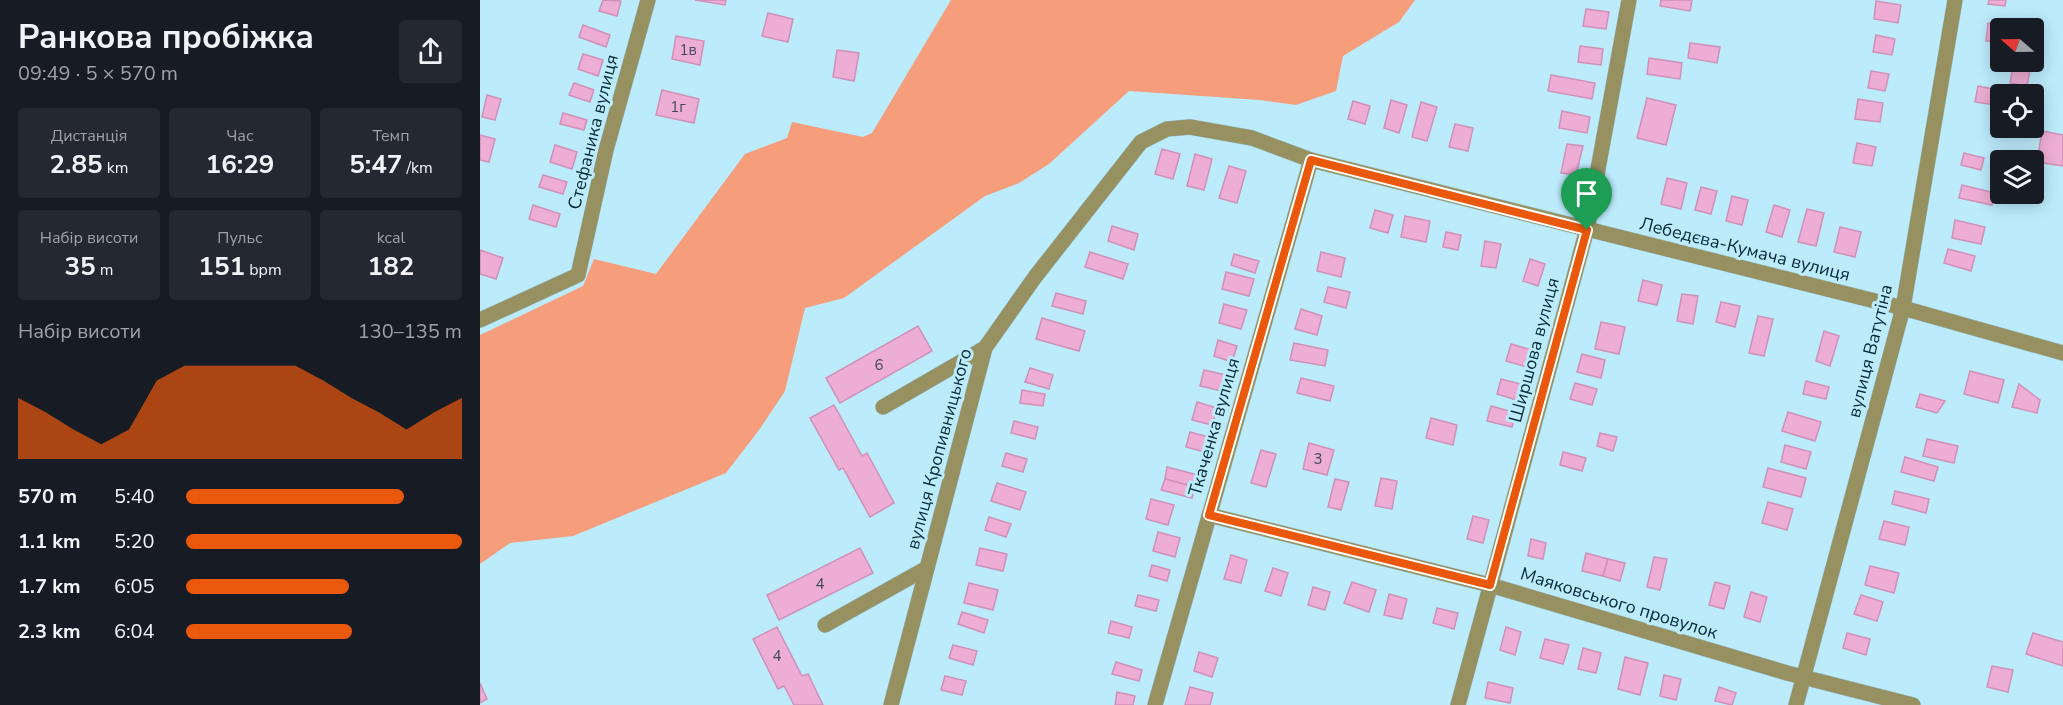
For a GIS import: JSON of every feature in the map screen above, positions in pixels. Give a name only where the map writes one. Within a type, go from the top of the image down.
[{"type":"street","name":"Стефаника вулиця","points":[[480,320],[578,275],[606,150],[648,0]]},
{"type":"street","name":"Ширшова вулиця","points":[[1458,705],[1587,230],[1629,0]]},
{"type":"street","name":"вулиця Ватутіна","points":[[1796,705],[1903,308],[1955,0]]},
{"type":"street","name":"Лебедєва-Кумача вулиця","points":[[1141,142],[1167,129],[1190,127],[1252,138],[1311,160],[1903,308],[2063,353]]},
{"type":"street","name":"вулиця Кропивницького","points":[[891,705],[985,348],[1035,277],[1141,142]]},
{"type":"street","name":"Ткаченка вулиця","points":[[1155,705],[1311,160]]},
{"type":"street","points":[[883,407],[985,348]]},
{"type":"street","name":"Маяковського провулок","points":[[1209,515],[1490,585],[1804,677],[1912,705]]},
{"type":"street","points":[[825,625],[927,568]]},
{"type":"shaded area","points":[[951,0],[1415,0],[1399,22],[1343,56],[1336,91],[1296,105],[1260,100],[1129,91],[1049,164],[1019,183],[985,196],[844,298],[805,308],[785,391],[726,473],[573,536],[510,543],[480,564],[480,335],[583,286],[594,259],[656,274],[745,154],[787,138],[792,122],[863,137],[872,133]]},
{"type":"building","points":[[603,0],[621,1],[617,16],[599,11]]},
{"type":"building","points":[[695,0],[726,0],[725,5]]},
{"type":"building","points":[[1661,0],[1692,0],[1690,11],[1660,6]]},
{"type":"building","points":[[1989,0],[2006,0],[2005,6],[1988,4]]},
{"type":"building","points":[[1876,1],[1901,5],[1898,23],[1874,19]]},
{"type":"building","points":[[1586,9],[1609,12],[1606,29],[1583,26]]},
{"type":"building","points":[[768,13],[793,19],[788,42],[762,36]]},
{"type":"building","points":[[1988,23],[1990,23],[1990,41],[1986,41]]},
{"type":"building","points":[[583,25],[610,35],[606,47],[579,37]]},
{"type":"building","points":[[1876,35],[1895,39],[1892,55],[1873,52]]},
{"type":"building","points":[[676,36],[704,41],[700,65],[672,59]]},
{"type":"building","points":[[1690,43],[1720,47],[1717,63],[1688,58]]},
{"type":"building","points":[[1580,46],[1603,49],[1601,65],[1578,62]]},
{"type":"building","points":[[837,50],[859,53],[854,81],[833,77]]},
{"type":"building","points":[[583,54],[603,60],[598,76],[578,69]]},
{"type":"building","points":[[1649,58],[1682,63],[1680,79],[1647,74]]},
{"type":"building","points":[[1871,71],[1889,74],[1885,91],[1868,88]]},
{"type":"building","points":[[2012,72],[2030,72],[2027,84],[2010,83]]},
{"type":"building","points":[[1551,75],[1595,83],[1592,99],[1548,91]]},
{"type":"building","points":[[574,83],[594,90],[590,102],[569,95]]},
{"type":"building","points":[[1978,86],[1990,88],[1990,104],[1975,102]]},
{"type":"building","points":[[662,90],[699,99],[694,123],[656,115]]},
{"type":"building","points":[[487,95],[501,99],[495,120],[482,117]]},
{"type":"building","points":[[1647,98],[1676,105],[1666,145],[1637,138]]},
{"type":"building","points":[[1858,99],[1883,103],[1880,122],[1855,119]]},
{"type":"building","points":[[1391,100],[1407,105],[1399,133],[1384,128]]},
{"type":"building","points":[[1353,101],[1370,106],[1365,124],[1348,119]]},
{"type":"building","points":[[1421,102],[1437,107],[1427,141],[1412,137]]},
{"type":"building","points":[[1562,111],[1590,117],[1587,133],[1559,128]]},
{"type":"building","points":[[563,113],[587,120],[584,130],[560,124]]},
{"type":"building","points":[[1455,124],[1473,128],[1468,151],[1449,147]]},
{"type":"building","points":[[2044,131],[2063,135],[2063,166],[2044,163],[2044,150],[2039,150]]},
{"type":"building","points":[[480,135],[495,139],[489,162],[480,160]]},
{"type":"building","points":[[1857,143],[1876,147],[1872,166],[1853,163]]},
{"type":"building","points":[[1567,144],[1583,146],[1576,175],[1561,173]]},
{"type":"building","points":[[555,145],[577,152],[572,169],[550,162]]},
{"type":"building","points":[[1162,149],[1180,154],[1173,179],[1155,174]]},
{"type":"building","points":[[1964,153],[1984,158],[1981,170],[1961,165]]},
{"type":"building","points":[[1195,154],[1212,159],[1204,190],[1187,186]]},
{"type":"building","points":[[1229,166],[1246,171],[1237,203],[1219,198]]},
{"type":"building","points":[[543,175],[567,182],[563,194],[539,187]]},
{"type":"building","points":[[1667,178],[1687,183],[1681,209],[1661,204]]},
{"type":"building","points":[[1962,185],[1990,192],[1990,204],[1992,204],[1992,205],[1959,198]]},
{"type":"building","points":[[1701,187],[1717,191],[1711,214],[1695,210]]},
{"type":"building","points":[[1732,196],[1748,200],[1742,225],[1726,221]]},
{"type":"building","points":[[533,205],[560,214],[556,227],[529,219]]},
{"type":"building","points":[[1774,205],[1790,210],[1782,237],[1766,232]]},
{"type":"building","points":[[1807,209],[1824,213],[1816,246],[1798,242]]},
{"type":"building","points":[[1375,210],[1393,215],[1388,233],[1370,228]]},
{"type":"building","points":[[1405,216],[1430,221],[1426,242],[1401,237]]},
{"type":"building","points":[[1955,220],[1985,227],[1981,244],[1952,238]]},
{"type":"building","points":[[1112,226],[1138,234],[1134,250],[1108,241]]},
{"type":"building","points":[[1840,227],[1861,232],[1855,257],[1834,252]]},
{"type":"building","points":[[1446,232],[1461,235],[1458,250],[1443,247]]},
{"type":"building","points":[[1485,241],[1501,244],[1496,268],[1481,266]]},
{"type":"building","points":[[1948,249],[1975,256],[1971,271],[1944,263]]},
{"type":"building","points":[[480,250],[503,258],[496,279],[480,274]]},
{"type":"building","points":[[1090,252],[1128,264],[1123,279],[1085,267]]},
{"type":"building","points":[[1321,252],[1345,258],[1341,277],[1317,271]]},
{"type":"building","points":[[1234,254],[1259,261],[1255,273],[1231,265]]},
{"type":"building","points":[[1530,259],[1545,264],[1538,286],[1523,281]]},
{"type":"building","points":[[1226,272],[1254,279],[1249,296],[1222,289]]},
{"type":"building","points":[[1643,280],[1662,285],[1657,305],[1638,301]]},
{"type":"building","points":[[1328,287],[1350,292],[1346,308],[1324,302]]},
{"type":"building","points":[[1056,293],[1086,301],[1083,314],[1052,306]]},
{"type":"building","points":[[1682,294],[1698,296],[1693,324],[1677,321]]},
{"type":"building","points":[[1721,302],[1740,306],[1735,327],[1716,322]]},
{"type":"building","points":[[1224,304],[1247,310],[1241,329],[1219,323]]},
{"type":"building","points":[[1301,309],[1322,316],[1317,335],[1295,329]]},
{"type":"building","points":[[1758,316],[1773,319],[1764,356],[1749,353]]},
{"type":"building","points":[[1042,318],[1085,331],[1079,351],[1036,339]]},
{"type":"building","points":[[1601,322],[1625,327],[1619,354],[1595,349]]},
{"type":"building","points":[[918,326],[932,351],[840,403],[826,378]]},
{"type":"building","points":[[1824,331],[1839,336],[1830,366],[1816,361]]},
{"type":"building","points":[[1218,340],[1237,346],[1232,362],[1214,356]]},
{"type":"building","points":[[1294,343],[1328,350],[1325,366],[1290,360]]},
{"type":"building","points":[[1511,344],[1535,351],[1530,368],[1506,361]]},
{"type":"building","points":[[1582,354],[1605,360],[1601,378],[1577,372]]},
{"type":"building","points":[[1030,368],[1053,375],[1049,389],[1025,382]]},
{"type":"building","points":[[1204,370],[1226,375],[1222,391],[1200,386]]},
{"type":"building","points":[[1970,371],[2004,380],[1998,403],[1964,394]]},
{"type":"building","points":[[1301,378],[1334,386],[1330,401],[1297,393]]},
{"type":"building","points":[[1501,379],[1524,385],[1520,401],[1497,394]]},
{"type":"building","points":[[1806,381],[1829,387],[1826,399],[1803,394]]},
{"type":"building","points":[[1575,383],[1597,389],[1592,405],[1570,399]]},
{"type":"building","points":[[2019,384],[2040,400],[2037,413],[2012,407]]},
{"type":"building","points":[[1022,390],[1045,394],[1043,406],[1020,403]]},
{"type":"building","points":[[1920,394],[1945,401],[1937,413],[1916,407]]},
{"type":"building","points":[[1197,402],[1217,408],[1212,425],[1192,420]]},
{"type":"building","points":[[834,405],[862,456],[867,453],[894,503],[870,517],[843,468],[839,470],[810,418]]},
{"type":"building","points":[[1491,406],[1516,413],[1512,427],[1487,421]]},
{"type":"building","points":[[1788,412],[1821,422],[1815,441],[1782,431]]},
{"type":"building","points":[[1431,418],[1457,425],[1453,445],[1426,438]]},
{"type":"building","points":[[1014,421],[1038,427],[1035,439],[1011,433]]},
{"type":"building","points":[[1190,432],[1209,437],[1205,452],[1186,447]]},
{"type":"building","points":[[1600,433],[1617,437],[1613,451],[1597,446]]},
{"type":"building","points":[[1927,439],[1958,446],[1954,463],[1923,456]]},
{"type":"building","points":[[1309,443],[1334,450],[1327,475],[1303,469]]},
{"type":"building","points":[[1785,445],[1811,452],[1806,469],[1781,462]]},
{"type":"building","points":[[1261,450],[1276,454],[1266,487],[1251,483]]},
{"type":"building","points":[[1563,452],[1586,458],[1582,471],[1560,465]]},
{"type":"building","points":[[1006,453],[1027,459],[1023,472],[1002,466]]},
{"type":"building","points":[[1905,457],[1938,467],[1934,481],[1901,472]]},
{"type":"building","points":[[1167,467],[1198,475],[1195,487],[1165,479]]},
{"type":"building","points":[[1768,468],[1806,478],[1801,497],[1763,487]]},
{"type":"building","points":[[1381,478],[1397,481],[1392,509],[1375,506]]},
{"type":"building","points":[[1165,479],[1195,487],[1192,498],[1161,490]]},
{"type":"building","points":[[1335,479],[1349,482],[1341,510],[1328,507]]},
{"type":"building","points":[[997,483],[1026,492],[1020,510],[991,501]]},
{"type":"building","points":[[1895,491],[1929,499],[1926,513],[1892,504]]},
{"type":"building","points":[[1151,499],[1174,505],[1168,525],[1146,519]]},
{"type":"building","points":[[1768,502],[1793,509],[1787,530],[1762,523]]},
{"type":"building","points":[[1473,516],[1489,520],[1483,543],[1467,539]]},
{"type":"building","points":[[989,517],[1011,524],[1006,537],[985,530]]},
{"type":"building","points":[[1884,521],[1909,527],[1905,545],[1879,539]]},
{"type":"building","points":[[1158,532],[1180,538],[1175,557],[1153,551]]},
{"type":"building","points":[[1531,539],[1546,543],[1543,559],[1528,556]]},
{"type":"building","points":[[860,548],[873,573],[779,620],[767,595]]},
{"type":"building","points":[[980,548],[1007,554],[1003,571],[976,565]]},
{"type":"building","points":[[1586,553],[1608,559],[1603,576],[1582,571]]},
{"type":"building","points":[[1231,555],[1247,560],[1241,583],[1224,579]]},
{"type":"building","points":[[1654,557],[1667,559],[1660,590],[1647,587]]},
{"type":"building","points":[[1608,559],[1625,563],[1620,581],[1603,576]]},
{"type":"building","points":[[1152,565],[1170,570],[1167,581],[1149,576]]},
{"type":"building","points":[[1870,566],[1899,573],[1894,593],[1865,585]]},
{"type":"building","points":[[1273,568],[1288,573],[1281,596],[1265,591]]},
{"type":"building","points":[[1352,582],[1376,590],[1369,612],[1344,603]]},
{"type":"building","points":[[1715,582],[1730,586],[1724,609],[1709,605]]},
{"type":"building","points":[[969,583],[998,590],[993,610],[964,603]]},
{"type":"building","points":[[1313,587],[1330,592],[1325,610],[1308,605]]},
{"type":"building","points":[[1751,592],[1767,597],[1760,622],[1744,617]]},
{"type":"building","points":[[1389,594],[1407,599],[1402,619],[1384,615]]},
{"type":"building","points":[[1138,595],[1159,600],[1156,611],[1135,606]]},
{"type":"building","points":[[1861,595],[1883,602],[1877,621],[1854,614]]},
{"type":"building","points":[[1437,608],[1458,613],[1454,629],[1433,623]]},
{"type":"building","points":[[962,612],[988,620],[984,633],[958,624]]},
{"type":"building","points":[[1111,621],[1132,627],[1129,638],[1108,633]]},
{"type":"building","points":[[777,627],[802,676],[808,674],[823,705],[794,705],[784,686],[778,689],[753,639]]},
{"type":"building","points":[[1506,627],[1521,632],[1515,655],[1500,650]]},
{"type":"building","points":[[1847,633],[1870,639],[1866,655],[1843,648]]},
{"type":"building","points":[[2033,633],[2063,642],[2063,666],[2026,654]]},
{"type":"building","points":[[1545,639],[1569,645],[1563,664],[1540,658]]},
{"type":"building","points":[[953,645],[977,651],[973,665],[949,658]]},
{"type":"building","points":[[1583,648],[1601,653],[1596,673],[1578,669]]},
{"type":"building","points":[[1199,652],[1218,658],[1212,677],[1194,671]]},
{"type":"building","points":[[1625,657],[1648,663],[1640,695],[1618,689]]},
{"type":"building","points":[[1116,662],[1142,670],[1139,681],[1112,674]]},
{"type":"building","points":[[1992,666],[2013,670],[2008,692],[1987,687]]},
{"type":"building","points":[[1664,675],[1681,679],[1676,700],[1660,696]]},
{"type":"building","points":[[945,676],[966,681],[962,695],[941,690]]},
{"type":"building","points":[[1488,682],[1513,688],[1510,703],[1485,698]]},
{"type":"building","points":[[480,683],[487,699],[480,703]]},
{"type":"building","points":[[1190,687],[1213,693],[1210,705],[1185,705]]},
{"type":"building","points":[[1719,687],[1736,693],[1732,705],[1715,701]]},
{"type":"building","points":[[1117,692],[1135,696],[1133,705],[1115,705]]},
{"type":"route","points":[[1311,160],[1587,230],[1490,585],[1209,515],[1311,160]]}]
